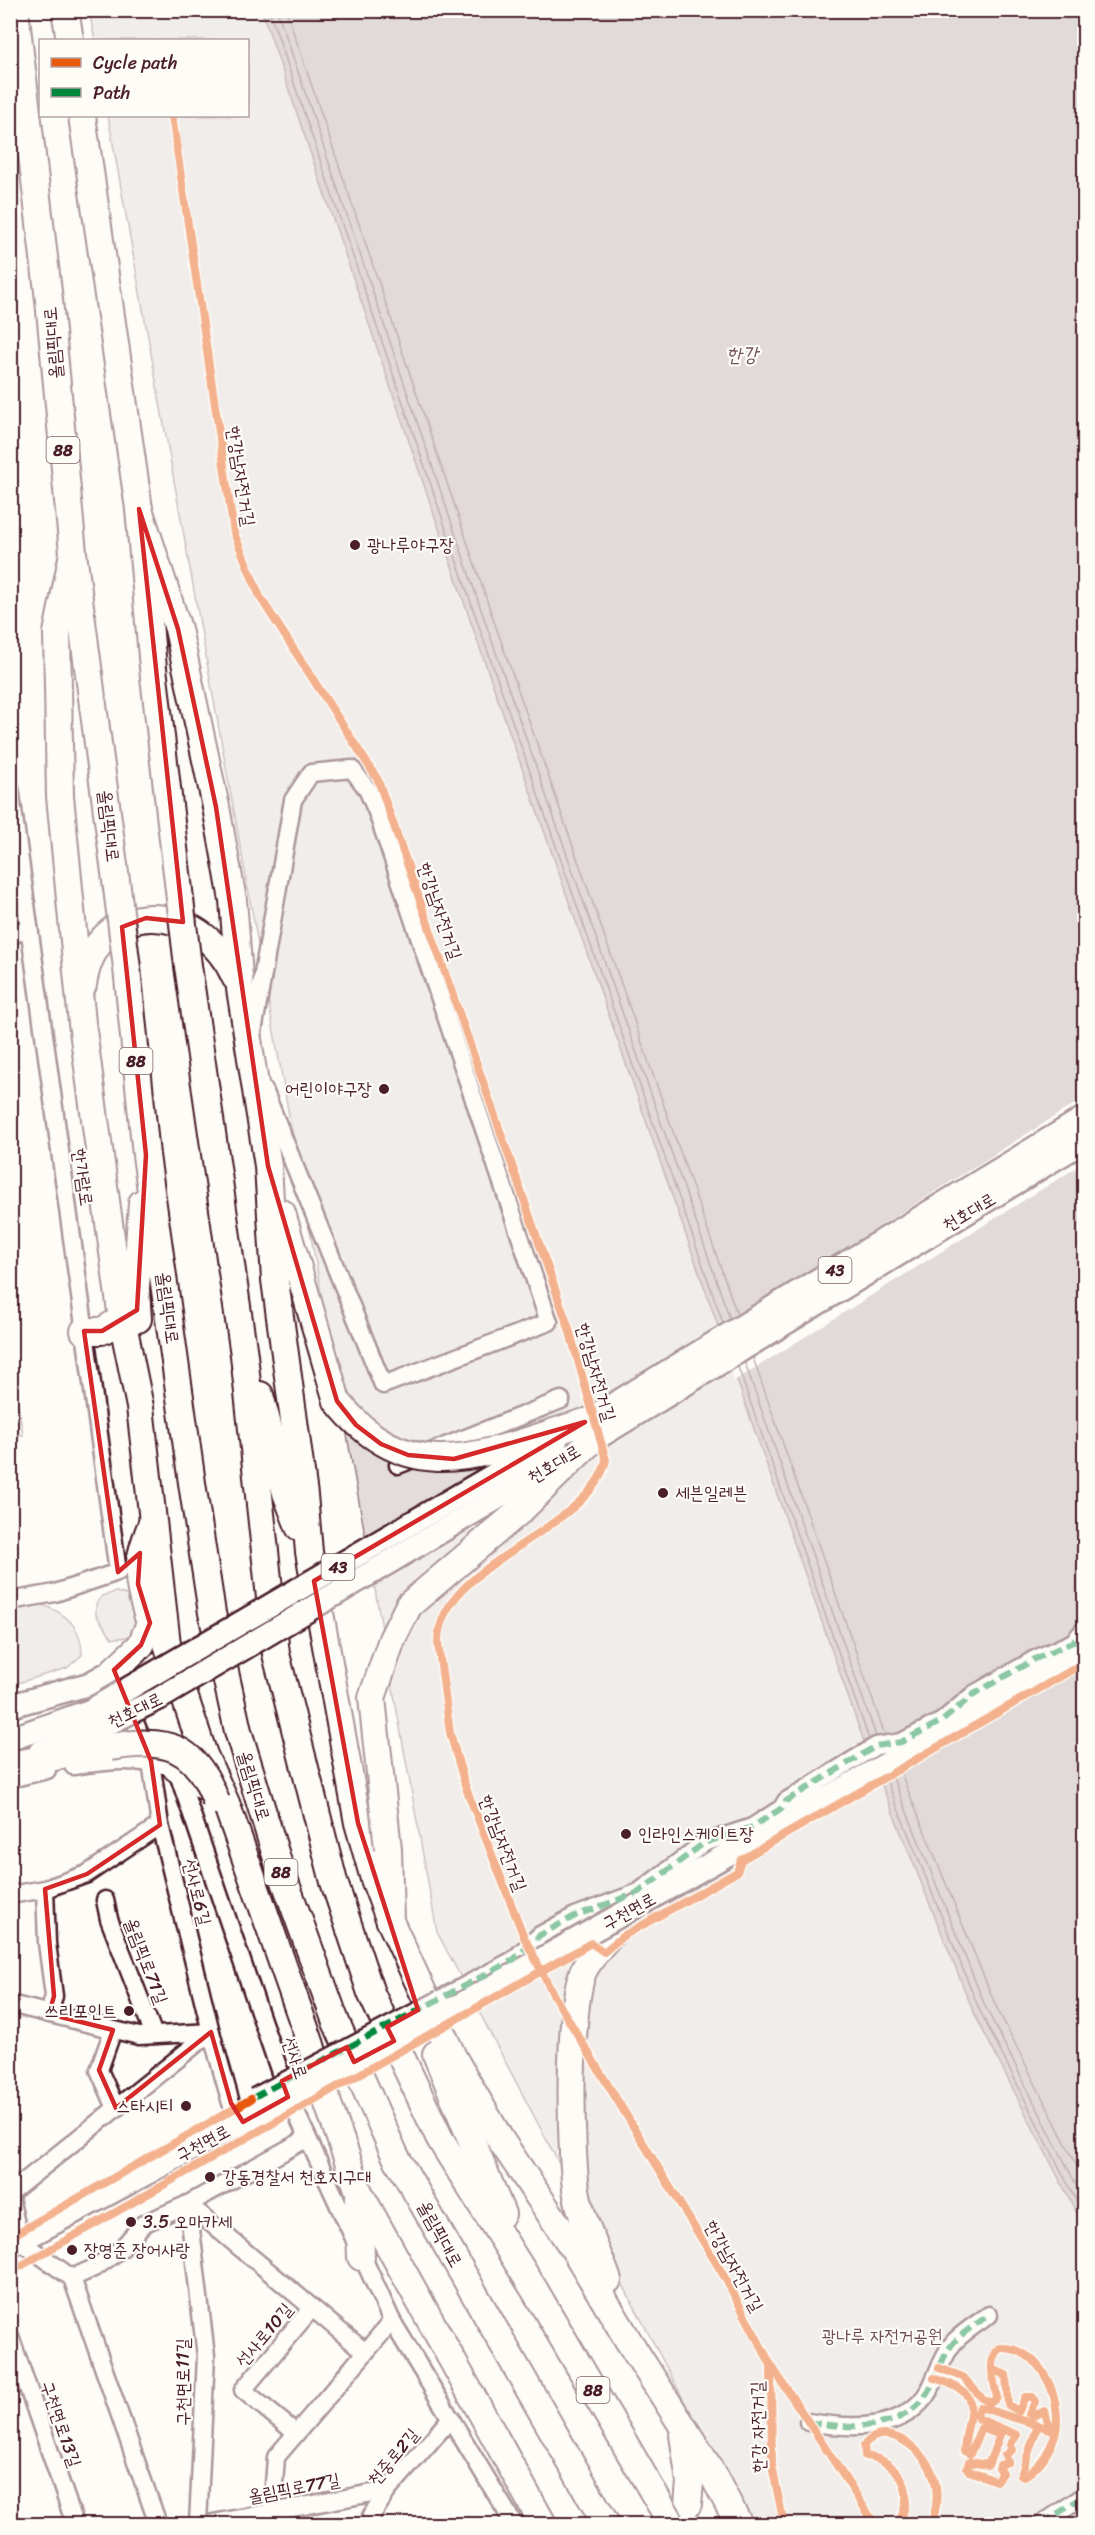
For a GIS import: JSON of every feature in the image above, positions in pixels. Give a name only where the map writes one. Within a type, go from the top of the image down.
[{"type":"highway","name":"올림픽대로","points":[[15,10],[49,300],[73,553],[127,968],[146,1155],[212,1612],[237,1731],[278,1862],[336,2022],[395,2155],[606,2524]]},
{"type":"highway","points":[[65,10],[70,39]]},
{"type":"highway","name":"88","points":[[82,117],[139,509],[153,668],[188,966],[244,1355],[276,1654],[334,1882],[371,1993],[440,2139],[534,2289],[672,2524]]},
{"type":"highway","points":[[139,509],[178,629],[216,807],[233,900],[240,989],[268,1166],[275,1280],[304,1495],[309,1552],[358,1823],[374,1880],[454,2059],[500,2139],[577,2254],[628,2340],[708,2466],[739,2524]]},
{"type":"highway","points":[[73,553],[57,633],[60,796],[82,1023],[122,1319],[140,1407],[154,1517],[166,1644],[221,1802],[303,2056],[328,2104],[359,2192],[543,2522]]},
{"type":"highway","points":[[82,1023],[83,984],[86,968],[94,950],[105,937],[119,928],[146,918],[174,920],[206,935],[224,956],[240,989]]},
{"type":"highway","points":[[140,1407],[136,1289],[146,1155]]},
{"type":"highway","points":[[268,1166],[337,1401],[356,1425],[381,1444],[408,1455],[454,1459],[587,1432]]},
{"type":"highway","points":[[84,1331],[102,1330],[122,1319]]},
{"type":"highway","points":[[244,1355],[265,1409],[286,1493],[309,1552]]},
{"type":"highway","points":[[534,2289],[403,1971],[394,1928],[372,1698],[392,1639],[409,1605],[521,1510],[587,1432]]},
{"type":"highway","points":[[154,1517],[128,1578],[150,1623],[166,1644]]},
{"type":"highway","points":[[114,1670],[141,1645],[150,1623]]},
{"type":"highway","points":[[10,1764],[99,1729],[183,1753],[200,1766],[221,1802]]},
{"type":"highway","points":[[176,1768],[221,1802]]},
{"type":"highway","points":[[628,2340],[605,2273],[590,2239],[578,2197],[574,2169],[574,2024],[579,1985],[584,1969],[599,1948],[640,1904]]},
{"type":"highway","points":[[359,2192],[361,2257]]},
{"type":"highway","points":[[672,2524],[688,2504],[690,2482],[688,2455],[680,2423]]},
{"type":"main road","name":"천호대로","points":[[10,1739],[99,1729],[160,1698],[1084,1118]]},
{"type":"main road","name":"천호대로","points":[[587,1432],[1084,1142]]},
{"type":"main road","name":"구천면로","points":[[15,2243],[253,2110],[460,2005],[1084,1652]]},
{"type":"main road","points":[[10,1706],[89,1683],[114,1670]]},
{"type":"street","points":[[352,770],[367,789],[377,812],[549,1322],[383,1386],[250,1055],[293,800],[311,773],[352,770]]},
{"type":"street","name":"한가람로","points":[[10,788],[84,1331],[128,1578]]},
{"type":"street","points":[[10,926],[29,928]]},
{"type":"street","points":[[10,936],[29,928]]},
{"type":"street","points":[[398,1465],[561,1400]]},
{"type":"street","points":[[10,1601],[128,1578]]},
{"type":"street","points":[[253,2110],[513,1960],[540,1935],[575,1916],[639,1892],[704,1843],[752,1827],[776,1813],[786,1801],[876,1746],[901,1742],[942,1721],[974,1694],[1035,1659],[1073,1642],[1084,1630]]},
{"type":"street","name":"선사로6길","points":[[114,1670],[151,1761],[160,1825],[211,2032],[231,2103],[253,2110]]},
{"type":"street","points":[[10,1779],[44,1770],[120,1759],[151,1761],[176,1768]]},
{"type":"street","name":"선사로","points":[[176,1768],[286,2093],[306,2139],[392,2321],[514,2524]]},
{"type":"street","points":[[10,1895],[45,1889],[87,1874],[160,1825]]},
{"type":"street","points":[[45,1889],[47,1943],[54,1996],[49,2014]]},
{"type":"street","name":"올림픽로71길","points":[[105,1900],[109,1919],[154,2035]]},
{"type":"street","points":[[10,2004],[139,2036],[211,2032]]},
{"type":"street","points":[[113,2030],[99,2070],[116,2108]]},
{"type":"street","points":[[10,2193],[211,2032]]},
{"type":"street","points":[[72,2278],[96,2267],[121,2249],[143,2223],[188,2204],[306,2139]]},
{"type":"street","points":[[10,2198],[15,2243],[72,2278],[158,2524]]},
{"type":"street","points":[[188,2204],[365,2352]]},
{"type":"street","name":"구천면로11길","points":[[188,2204],[206,2356],[198,2524]]},
{"type":"street","name":"선사로10길","points":[[296,2433],[243,2390],[312,2308]]},
{"type":"street","points":[[808,2422],[862,2427],[882,2424],[900,2417],[917,2406],[930,2389],[954,2341],[989,2315]]},
{"type":"street","points":[[272,2512],[276,2457],[392,2321]]},
{"type":"street","name":"구천면로13길","points":[[10,2336],[75,2524]]},
{"type":"street","name":"천중로2길","points":[[372,2524],[371,2516],[388,2490],[452,2418]]},
{"type":"street","name":"올림픽로77길","points":[[208,2524],[388,2490]]},
{"type":"street","points":[[1042,2524],[1084,2496]]},
{"type":"highlighted area","points":[[139,509],[178,629],[216,807],[268,1166],[337,1401],[356,1425],[381,1444],[408,1455],[454,1459],[585,1422],[314,1581],[358,1823],[418,2010],[387,2027],[394,2041],[354,2062],[347,2047],[282,2081],[288,2097],[243,2122],[231,2103],[211,2032],[116,2108],[99,2070],[113,2030],[49,2014],[54,1996],[45,1889],[87,1874],[160,1825],[151,1761],[114,1670],[141,1645],[150,1623],[138,1584],[140,1553],[118,1572],[84,1331],[102,1331],[137,1310],[146,1155],[122,927],[146,918],[183,922]]},
{"type":"green space","name":"광나루 자전거공원","points":[[89,11],[262,11],[474,631],[862,1736],[974,2013],[1084,2227],[1084,2504],[1055,2524],[749,2524],[437,1932],[108,117],[249,117],[249,39],[95,39]]},
{"type":"green space","points":[[17,1397],[23,1435],[11,1437],[11,1398]]},
{"type":"green space","points":[[116,1592],[131,1599],[141,1625],[129,1636],[121,1638],[112,1638],[96,1615],[96,1604],[102,1596]]},
{"type":"green space","points":[[40,1604],[65,1616],[76,1628],[82,1655],[67,1668],[11,1685],[11,1608]]},
{"type":"water","name":"한강","points":[[262,11],[1084,11],[1084,2227],[974,2013],[862,1736],[474,631]]},
{"type":"pier","points":[[1084,1098],[1084,1163],[734,1381],[716,1329]]},
{"type":"marked path","points":[[254,2097],[513,1960],[540,1935],[575,1916],[639,1892],[704,1843],[752,1827],[782,1808],[786,1801],[876,1746],[901,1742],[942,1721],[974,1694],[1035,1659],[1073,1642],[1084,1630]]},
{"type":"marked path","points":[[808,2422],[841,2426],[875,2425],[906,2414],[930,2389],[951,2345],[963,2333],[989,2315]]},
{"type":"marked path","points":[[1042,2524],[1084,2496]]},
{"type":"cycle path","name":"한강남자전거길","points":[[172,117],[234,533],[260,597],[378,780],[569,1329],[606,1460],[594,1485],[573,1507],[487,1569],[462,1591],[444,1615],[438,1643],[450,1733],[466,1788],[524,1937],[554,1996],[724,2276],[771,2365],[875,2524]]},
{"type":"cycle path","points":[[10,2272],[591,1943],[604,1952],[623,1936],[737,1872],[741,1860],[1084,1663]]},
{"type":"cycle path","points":[[10,2237],[251,2099]]},
{"type":"cycle path","points":[[934,2378],[951,2384],[968,2397],[970,2413],[964,2451],[970,2454],[981,2428],[1000,2435],[988,2465],[969,2462],[967,2468],[969,2471],[996,2481],[1002,2473],[999,2469],[1000,2465],[1008,2462],[1005,2455],[1012,2450],[1010,2445],[1017,2435],[979,2419],[977,2416],[980,2407],[1056,2431],[1057,2418],[1051,2389],[1037,2364],[1026,2355],[1000,2348],[995,2353],[992,2371],[997,2398],[990,2403],[981,2397],[963,2377],[939,2368]]},
{"type":"cycle path","name":"한강 자전거길","points":[[771,2365],[772,2466],[784,2524]]},
{"type":"cycle path","points":[[992,2369],[1006,2375],[1008,2405],[1019,2411],[1025,2397],[1033,2397],[1035,2402],[1029,2414],[1033,2416],[1045,2411],[1048,2423],[1056,2427]]},
{"type":"cycle path","points":[[1038,2425],[1021,2475],[1025,2476],[1041,2462],[1056,2431]]},
{"type":"cycle path","points":[[899,2524],[906,2501],[904,2484],[889,2465],[882,2460],[865,2456],[864,2445],[873,2438],[884,2435],[894,2437],[915,2449],[930,2468],[936,2484],[937,2496],[932,2524]]},
{"type":"place","name":"광나루야구장","points":[[355,545]]},
{"type":"place","name":"어린이야구장","points":[[384,1089]]},
{"type":"place","name":"세븐일레븐","points":[[663,1493]]},
{"type":"place","name":"인라인스케이트장","points":[[626,1834]]},
{"type":"place","name":"쓰리포인트","points":[[129,2011]]},
{"type":"place","name":"스타시티","points":[[186,2106]]},
{"type":"place","name":"강동경찰서 천호지구대","points":[[210,2177]]},
{"type":"place","name":"3.5 오마카세","points":[[131,2222]]},
{"type":"place","name":"장영준 장어사랑","points":[[72,2250]]}]
